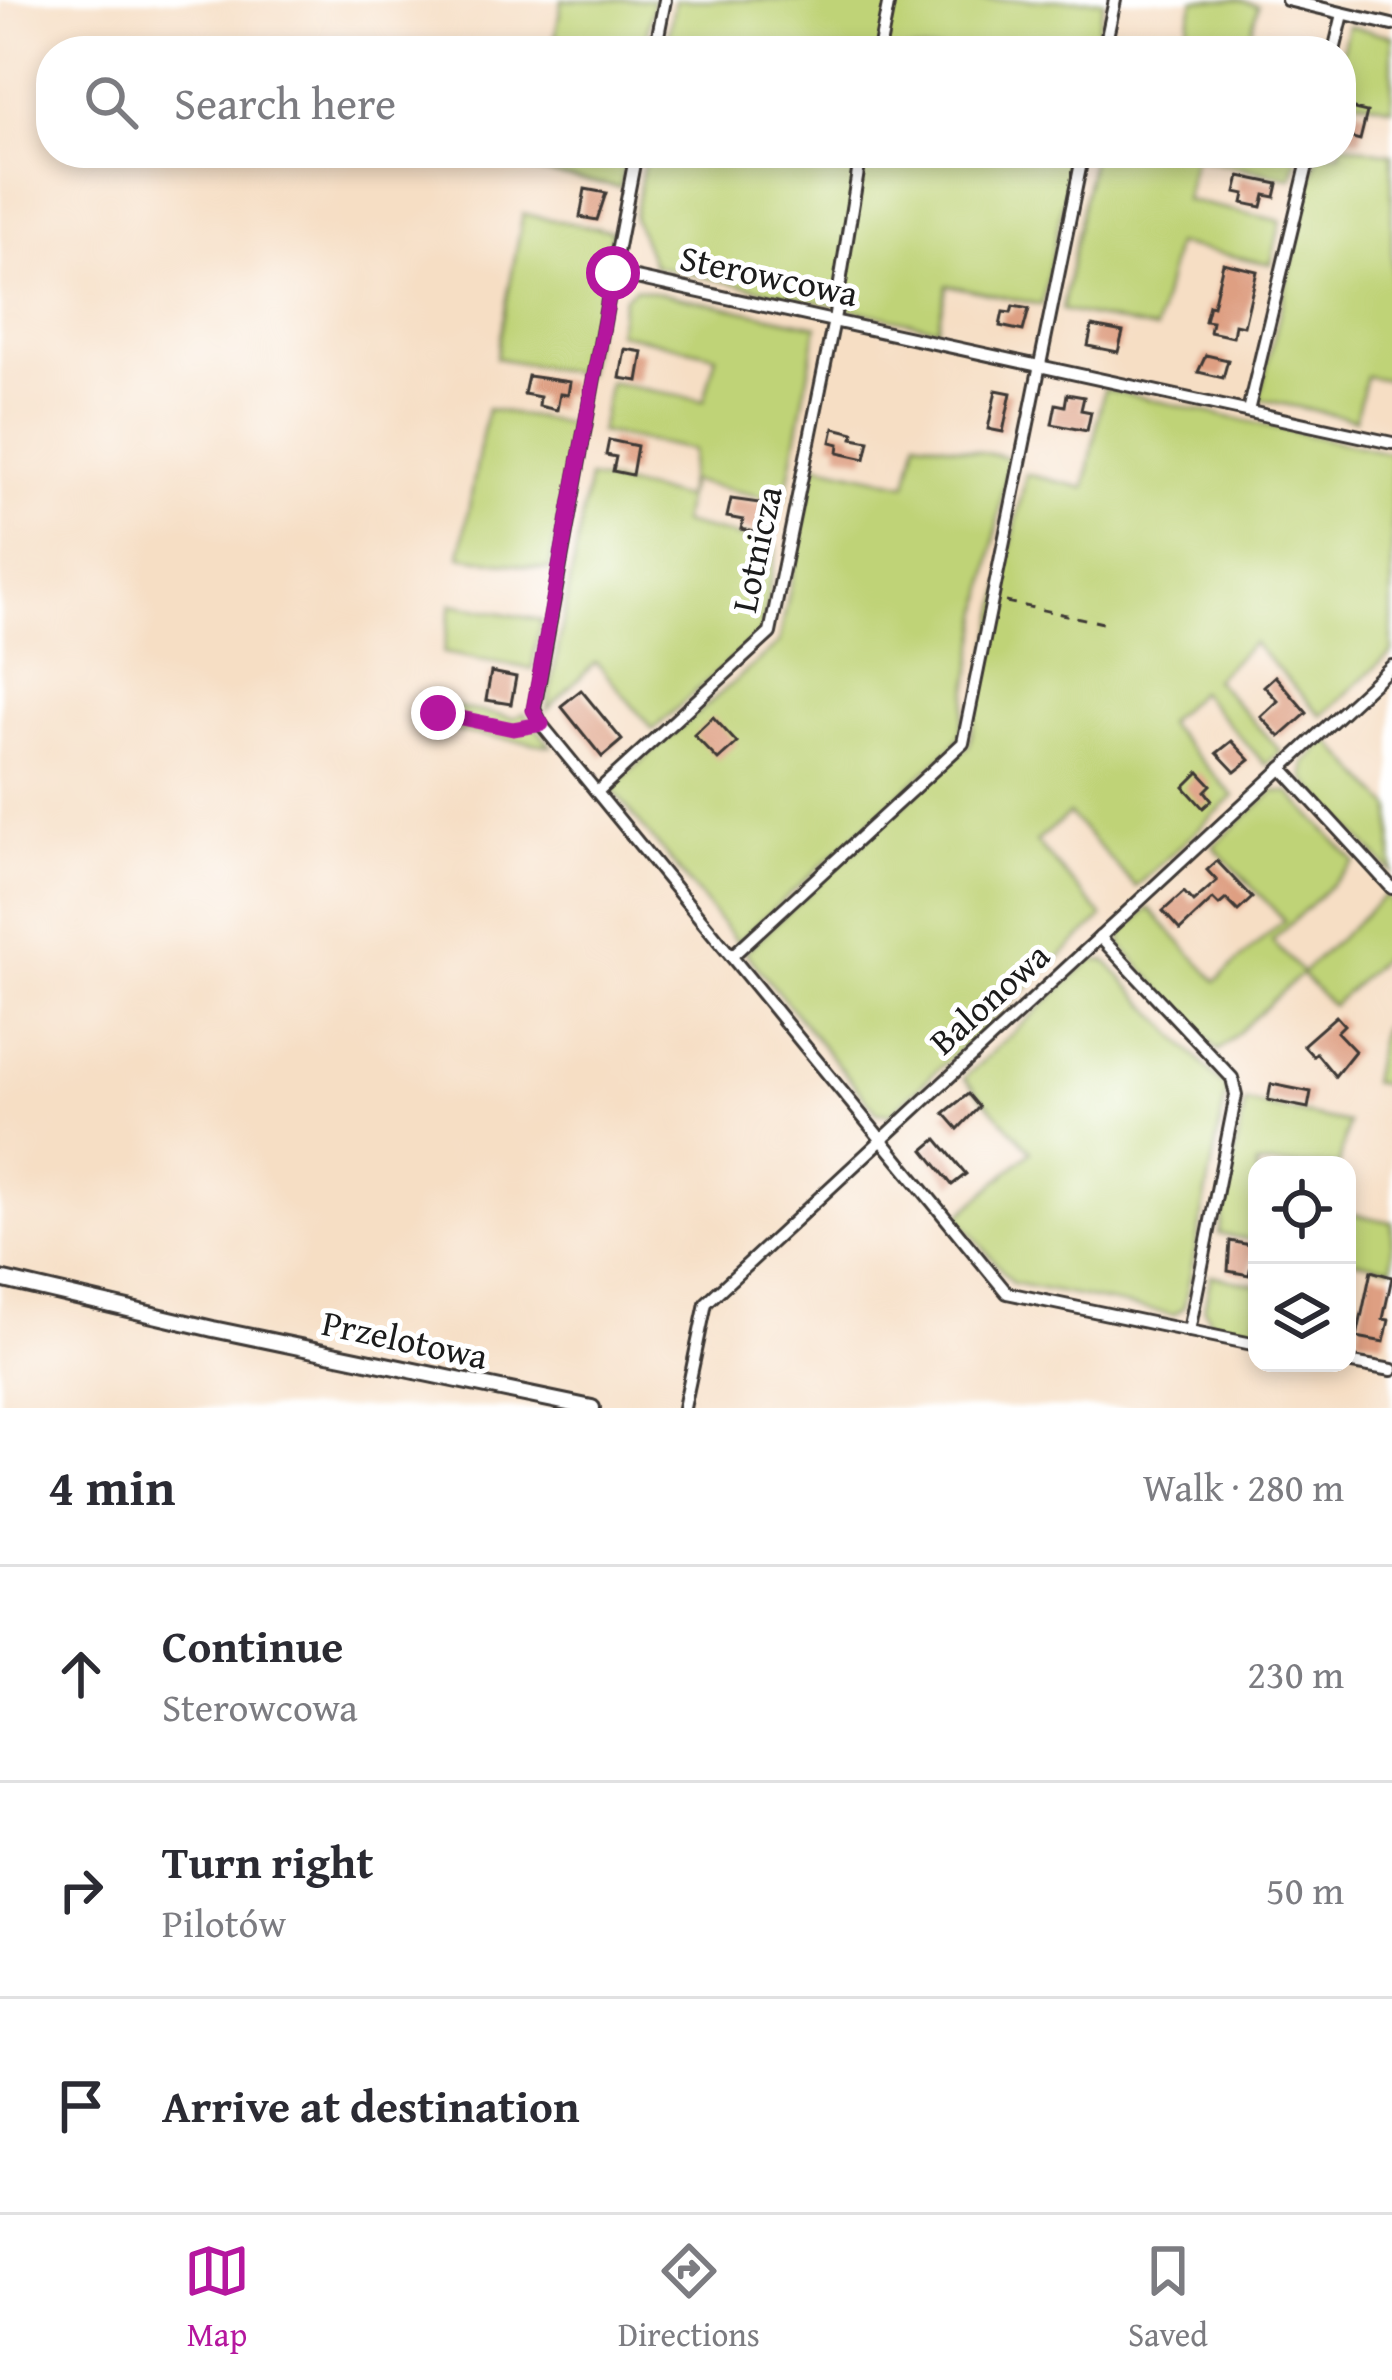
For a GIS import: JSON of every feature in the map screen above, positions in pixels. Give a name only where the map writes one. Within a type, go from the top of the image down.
[{"type":"street","points":[[658,36],[665,0]]},
{"type":"street","points":[[882,36],[889,0]]},
{"type":"street","points":[[1107,36],[1115,0]]},
{"type":"street","points":[[1287,0],[1392,26]]},
{"type":"street","points":[[1338,36],[1343,14]]},
{"type":"street","points":[[633,168],[533,710],[1007,1293],[1248,1344]]},
{"type":"street","name":"Lotnicza","points":[[598,791],[770,633],[834,320],[859,168]]},
{"type":"street","points":[[732,956],[963,743],[1080,168]]},
{"type":"street","points":[[1248,411],[1306,168]]},
{"type":"street","name":"Sterowcowa","points":[[613,273],[1392,443]]},
{"type":"street","name":"Balonowa","points":[[684,1408],[706,1303],[1392,666]]},
{"type":"street","points":[[1282,768],[1392,888]]},
{"type":"street","points":[[1100,937],[1232,1078],[1236,1095],[1189,1331]]},
{"type":"street","name":"Przelotowa","points":[[0,1279],[592,1408]]},
{"type":"street","points":[[1356,1364],[1392,1370]]},
{"type":"path","points":[[992,599],[1103,623]]},
{"type":"path","points":[[438,713],[513,729],[542,724]]},
{"type":"green space","points":[[562,0],[654,0],[646,36],[555,36]]},
{"type":"green space","points":[[675,0],[1104,0],[1097,36],[668,36]]},
{"type":"green space","points":[[1194,0],[1258,5],[1251,36],[1186,36]]},
{"type":"green space","points":[[1348,26],[1392,36],[1392,108],[1356,100],[1356,36],[1346,36]]},
{"type":"green space","points":[[1356,146],[1392,154],[1392,381],[1366,376],[1355,419],[1259,399],[1314,168],[1356,168]]},
{"type":"green space","points":[[530,168],[623,168],[620,187]]},
{"type":"green space","points":[[643,168],[1070,168],[1042,305],[947,285],[937,328],[654,266],[634,218]]},
{"type":"green space","points":[[1090,168],[1192,168],[1185,200],[1281,221],[1271,264],[1175,244],[1156,330],[1062,310]]},
{"type":"green space","points":[[1245,168],[1294,168],[1292,178]]},
{"type":"green space","points":[[523,214],[612,231],[586,375],[496,358]]},
{"type":"green space","points":[[635,288],[817,326],[785,502],[690,481],[681,523],[777,546],[761,632],[653,730],[596,662],[547,710],[589,478],[685,498],[693,450],[600,432],[609,382],[704,401],[716,355],[617,332],[624,297]]},
{"type":"green space","points":[[1104,389],[1392,454],[1392,652],[1322,716],[1253,643],[1214,679],[1281,752],[1266,765],[1199,692],[1166,723],[1234,796],[1136,887],[1069,814],[1036,842],[1103,917],[890,1114],[877,1112],[745,952],[969,745],[1026,474],[1085,488]]},
{"type":"green space","points":[[487,409],[576,425],[550,570],[460,556]]},
{"type":"green space","points":[[917,439],[1009,458],[960,735],[737,942],[611,788],[779,643],[815,464],[907,484]]},
{"type":"green space","points":[[451,604],[541,620],[532,669],[443,653]]},
{"type":"green space","points":[[434,703],[513,718],[524,713],[551,746],[429,727]]},
{"type":"green space","points":[[1328,739],[1392,808],[1392,873],[1305,779],[1305,764]]},
{"type":"green space","points":[[1275,791],[1290,793],[1355,862],[1272,941],[1302,973],[1385,895],[1392,902],[1392,949],[1332,1006],[1301,974],[1218,1051],[1122,947],[1122,933],[1149,908],[1216,981],[1284,920],[1213,846]]},
{"type":"green space","points":[[1092,960],[1106,961],[1227,1090],[1184,1307],[1174,1315],[1012,1283],[958,1217],[1031,1151],[964,1078]]},
{"type":"green space","points":[[1392,1018],[1392,1086],[1371,1082],[1382,1027]]},
{"type":"green space","points":[[1245,1102],[1348,1123],[1341,1156],[1248,1156],[1248,1239],[1219,1234]]},
{"type":"green space","points":[[1356,1215],[1392,1222],[1392,1267],[1356,1261]]},
{"type":"green space","points":[[1211,1275],[1248,1283],[1248,1329],[1211,1322],[1204,1308]]},
{"type":"building","points":[[1356,109],[1367,112],[1360,140],[1356,139]]},
{"type":"building","points":[[1240,176],[1278,184],[1275,197],[1265,195],[1262,207],[1243,203],[1245,194],[1236,192]]},
{"type":"building","points":[[585,189],[606,193],[597,220],[580,217]]},
{"type":"building","points":[[1223,263],[1257,271],[1244,326],[1235,324],[1233,337],[1210,332],[1212,322],[1205,321]]},
{"type":"building","points":[[1013,306],[1029,309],[1023,331],[1000,326],[1003,312],[1011,313]]},
{"type":"building","points":[[1092,326],[1123,332],[1118,352],[1088,346]]},
{"type":"building","points":[[625,349],[643,352],[638,381],[620,378]]},
{"type":"building","points":[[1206,355],[1228,360],[1223,378],[1198,372]]},
{"type":"building","points":[[528,376],[570,382],[568,395],[560,394],[557,410],[539,406],[540,397],[524,394]]},
{"type":"building","points":[[996,390],[1011,393],[1003,432],[988,429]]},
{"type":"building","points":[[1067,394],[1084,397],[1081,410],[1091,412],[1087,431],[1052,424],[1056,404],[1065,406]]},
{"type":"building","points":[[834,428],[869,441],[865,459],[838,453],[839,444],[831,442]]},
{"type":"building","points":[[609,440],[637,446],[632,475],[613,471],[616,457],[606,455]]},
{"type":"building","points":[[731,499],[773,505],[770,519],[762,517],[759,533],[741,529],[743,520],[727,517]]},
{"type":"building","points":[[491,672],[516,677],[511,704],[486,700]]},
{"type":"building","points":[[1275,676],[1307,713],[1280,737],[1261,717],[1278,701],[1264,686]]},
{"type":"building","points":[[581,690],[622,740],[602,757],[561,706]]},
{"type":"building","points":[[713,717],[737,743],[718,760],[694,735]]},
{"type":"building","points":[[1232,741],[1250,760],[1235,772],[1217,753]]},
{"type":"building","points":[[1199,772],[1211,785],[1205,791],[1212,800],[1203,808],[1184,787]]},
{"type":"building","points":[[1217,861],[1252,898],[1238,911],[1226,899],[1219,905],[1213,899],[1180,930],[1163,911],[1184,892],[1193,902],[1217,881],[1207,870]]},
{"type":"building","points":[[1336,1016],[1344,1025],[1337,1032],[1355,1051],[1335,1076],[1303,1045]]},
{"type":"building","points":[[1271,1084],[1311,1092],[1308,1108],[1268,1100]]},
{"type":"building","points":[[968,1094],[979,1107],[958,1129],[944,1113]]},
{"type":"building","points":[[937,1139],[966,1174],[952,1185],[924,1150]]},
{"type":"building","points":[[1230,1241],[1248,1245],[1248,1275],[1228,1271]]},
{"type":"building","points":[[1371,1271],[1392,1277],[1383,1319],[1389,1320],[1384,1342],[1357,1337]]},
{"type":"route","points":[[438,713],[513,729],[542,724],[533,710],[613,273]]}]
